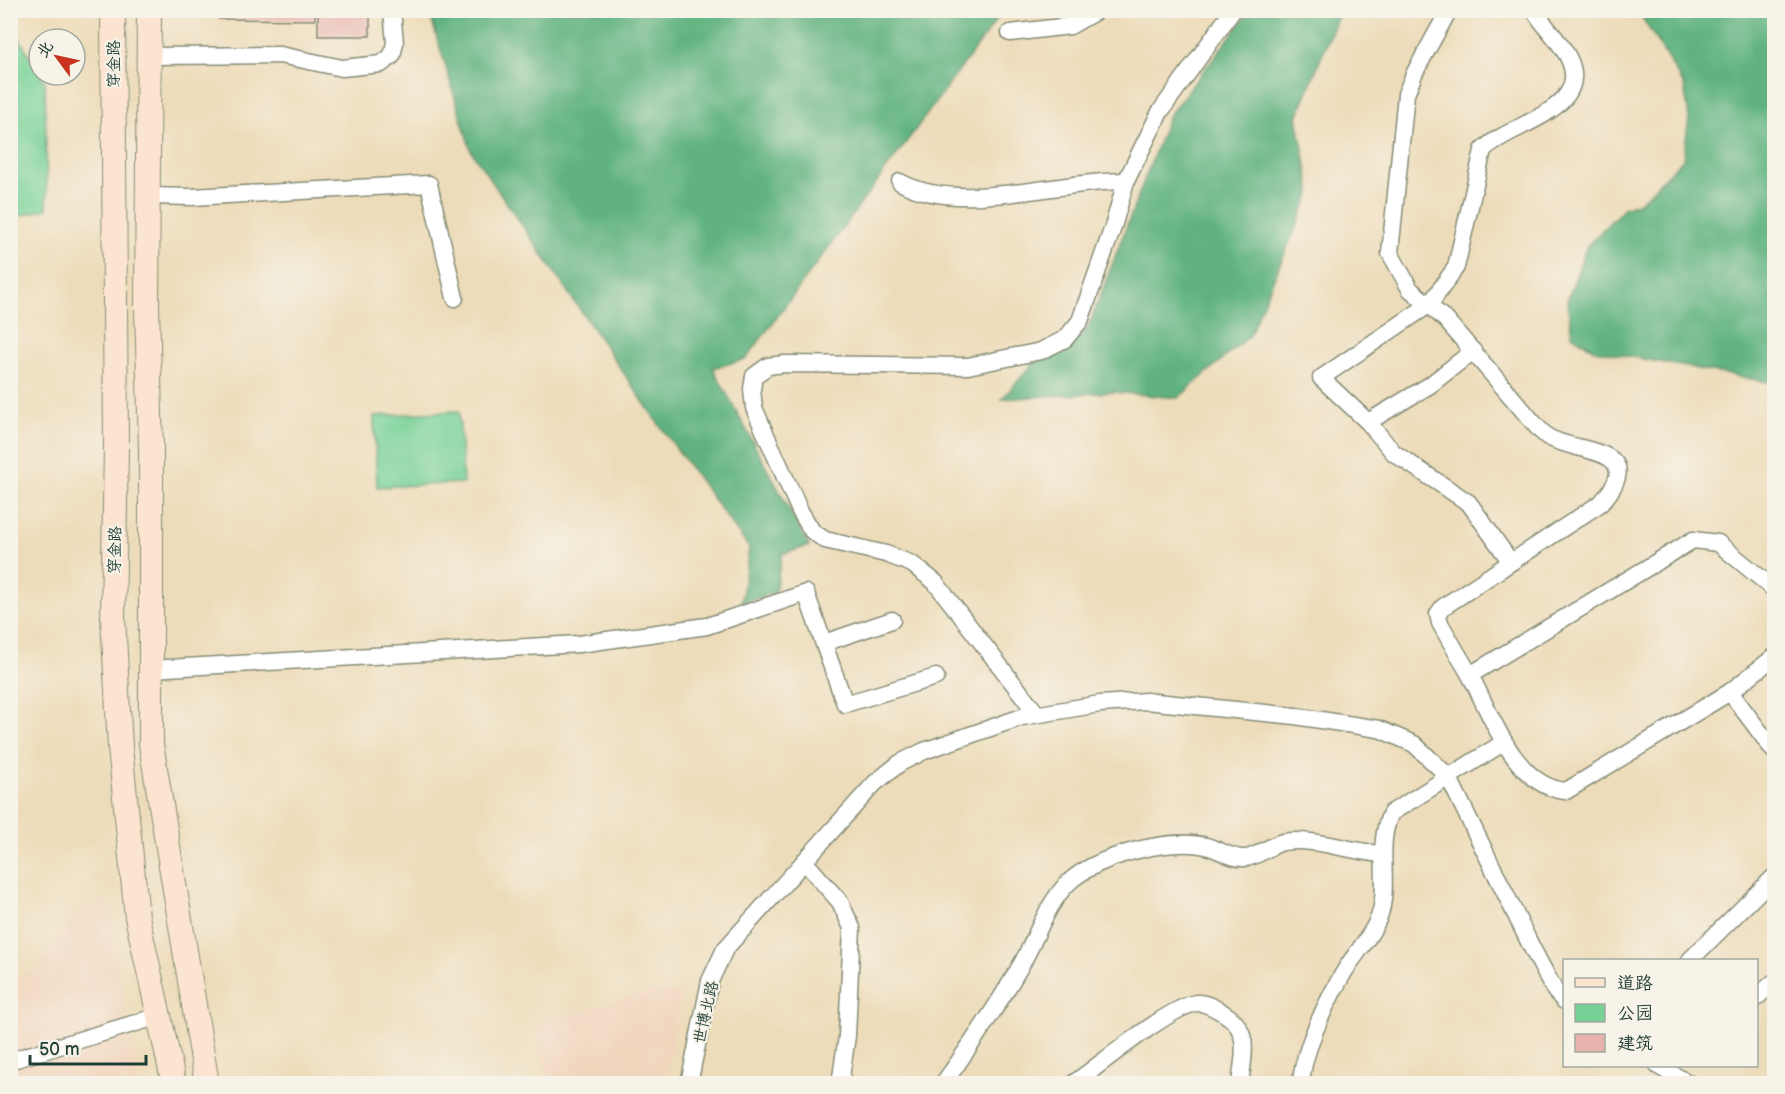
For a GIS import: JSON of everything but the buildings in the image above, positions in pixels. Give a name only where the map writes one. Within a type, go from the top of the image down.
[{"type":"main road","name":"穿金路","points":[[113,10],[116,448],[113,617],[120,747],[137,917],[174,1083]]},
{"type":"main road","points":[[148,10],[151,744],[207,1083]]},
{"type":"street","points":[[148,56],[280,55],[342,68],[381,64],[392,56],[395,43],[392,10]]},
{"type":"street","points":[[1010,33],[1070,26],[1098,10]]},
{"type":"street","points":[[1037,714],[935,582],[912,564],[885,554],[825,540],[812,531],[800,511],[754,408],[752,389],[754,376],[768,366],[968,366],[1041,351],[1065,339],[1080,321],[1113,227],[1126,181],[1160,112],[1233,10]]},
{"type":"street","points":[[1449,10],[1415,72],[1406,94],[1389,237],[1390,253],[1397,270],[1410,289],[1430,304],[1473,351],[1519,407],[1549,438],[1594,449],[1606,455],[1614,463],[1617,473],[1613,490],[1601,503],[1443,607],[1438,614],[1440,623],[1470,675],[1503,743],[1538,782],[1550,790],[1566,791],[1730,692],[1774,657]]},
{"type":"street","points":[[1510,561],[1469,503],[1394,453],[1368,422],[1321,378],[1430,304],[1456,267],[1483,150],[1492,140],[1548,112],[1562,102],[1571,87],[1573,72],[1567,55],[1534,10]]},
{"type":"street","points":[[900,182],[914,190],[963,196],[1002,194],[1104,181],[1126,181]]},
{"type":"street","points":[[148,196],[192,197],[429,184],[455,298]]},
{"type":"street","points":[[1368,422],[1430,385],[1473,351]]},
{"type":"street","points":[[1470,675],[1693,540],[1719,543],[1774,589]]},
{"type":"street","points":[[150,669],[579,644],[707,626],[806,593],[845,704],[936,676]]},
{"type":"street","points":[[824,643],[892,620]]},
{"type":"street","points":[[1730,692],[1774,751]]},
{"type":"street","name":"世博北路","points":[[689,1083],[710,981],[725,949],[874,783],[900,763],[934,747],[1037,714],[1100,704],[1146,701],[1306,717],[1379,729],[1414,744],[1448,776]]},
{"type":"street","points":[[1301,1083],[1309,1049],[1338,982],[1379,918],[1383,891],[1384,828],[1391,813],[1503,743]]},
{"type":"street","points":[[1448,776],[1532,948],[1555,991],[1563,1000]]},
{"type":"street","points":[[943,1083],[991,1018],[1053,901],[1069,882],[1087,870],[1119,855],[1164,845],[1207,846],[1234,857],[1246,858],[1283,842],[1310,843],[1382,854]]},
{"type":"street","points":[[804,861],[840,902],[852,927],[847,1036],[840,1083]]},
{"type":"street","points":[[1691,959],[1774,877]]},
{"type":"street","points":[[1758,996],[1774,982]]},
{"type":"street","points":[[1074,1083],[1177,1010],[1198,1003],[1216,1008],[1234,1019],[1244,1031],[1245,1048],[1240,1083]]},
{"type":"street","points":[[10,1058],[16,1059],[159,1016]]},
{"type":"street","points":[[1662,1067],[1690,1083]]},
{"type":"shaded area","points":[[108,898],[139,1083],[11,1084],[11,981],[36,969],[77,912]]},
{"type":"shaded area","points":[[646,992],[681,992],[665,1083],[548,1083],[536,1023]]},
{"type":"green space","points":[[429,11],[1003,11],[746,359],[713,368],[809,546],[782,554],[775,592],[741,604],[749,548],[658,423],[471,151]]},
{"type":"green space","points":[[1250,11],[1340,11],[1297,117],[1311,192],[1249,336],[1178,398],[1113,392],[1002,399],[1033,364],[1067,349],[1088,328],[1169,115]]},
{"type":"green space","points":[[1638,11],[1774,11],[1774,383],[1595,350],[1572,335],[1567,301],[1587,246],[1624,208],[1640,202],[1683,159],[1689,118],[1684,85]]},
{"type":"green space","points":[[10,22],[27,52],[27,87],[45,87],[47,209],[11,218]]},
{"type":"green space","points":[[459,411],[463,483],[377,487],[374,416]]}]
